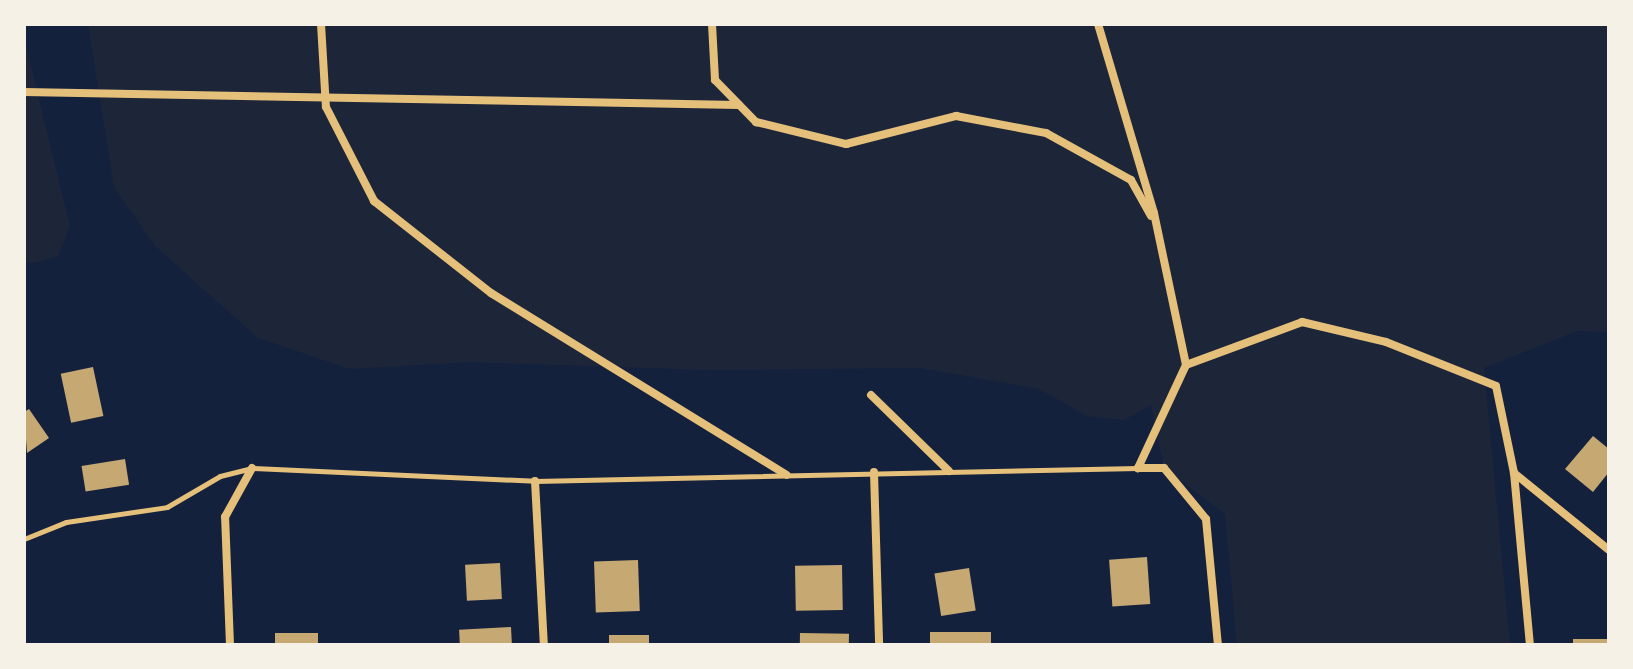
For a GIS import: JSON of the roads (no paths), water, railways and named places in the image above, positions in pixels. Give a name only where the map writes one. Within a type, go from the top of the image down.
[{"type":"street","points":[[321,24],[325,100],[374,201],[491,293],[787,475]]},
{"type":"street","points":[[712,24],[715,80],[756,122],[846,144],[956,116],[1046,133],[1131,180],[1157,225]]},
{"type":"street","points":[[1098,24],[1157,225],[1186,365],[1138,468],[1164,468],[1206,519],[1218,645]]},
{"type":"street","points":[[24,92],[325,100],[739,105]]},
{"type":"street","points":[[1186,365],[1302,322],[1386,342],[1496,386],[1514,473],[1530,645]]},
{"type":"street","points":[[871,395],[949,471]]},
{"type":"street","points":[[230,645],[225,517],[252,468]]},
{"type":"street","points":[[874,472],[879,645]]},
{"type":"street","points":[[1514,473],[1609,550]]},
{"type":"street","points":[[535,481],[544,645]]},
{"type":"lane","points":[[24,539],[66,522],[167,507],[220,476],[252,468],[535,481],[1138,468]]}]
